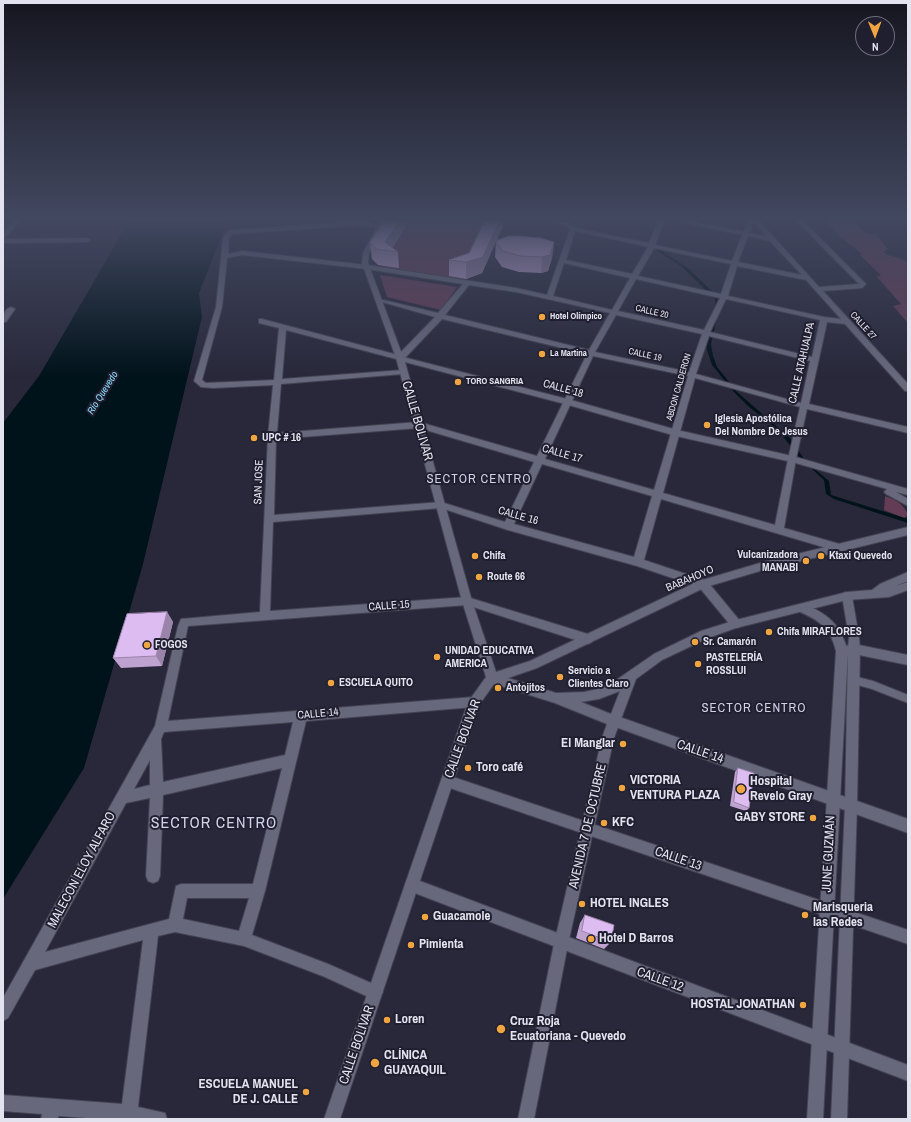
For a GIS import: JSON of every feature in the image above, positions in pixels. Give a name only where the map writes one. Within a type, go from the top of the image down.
[{"type":"street","points":[[223,273],[219,307],[198,381],[204,385],[213,386],[278,382],[403,372]]},
{"type":"street","name":"CALLE BOLIVAR","points":[[332,1119],[474,702],[492,678],[467,601],[400,358],[377,299],[369,273]]},
{"type":"street","name":"CALLE 20","points":[[404,273],[466,284],[516,290],[706,333],[814,360]]},
{"type":"street","points":[[549,298],[558,273]]},
{"type":"street","points":[[618,273],[824,319],[847,322]]},
{"type":"street","points":[[508,526],[591,354],[637,273]]},
{"type":"street","name":"ABDON CALDERON","points":[[638,562],[692,375],[706,333],[724,297],[731,273]]},
{"type":"street","points":[[781,273],[809,279]]},
{"type":"street","name":"CALLE 27","points":[[804,273],[908,389]]},
{"type":"street","points":[[818,289],[862,286],[863,284],[852,273]]},
{"type":"street","points":[[400,358],[440,316],[466,284]]},
{"type":"street","name":"CALLE 19","points":[[377,299],[591,354],[692,375],[804,406],[908,430]]},
{"type":"street","points":[[3,309],[11,309],[3,320]]},
{"type":"street","name":"CALLE ATAHUALPA","points":[[779,530],[792,459],[824,319]]},
{"type":"street","name":"CALLE 18","points":[[262,321],[568,402],[676,433],[792,459],[908,492]]},
{"type":"street","name":"SAN JOSE","points":[[265,615],[272,436],[283,327]]},
{"type":"street","name":"CALLE 17","points":[[272,436],[419,425],[840,548]]},
{"type":"street","name":"CALLE 18","points":[[858,478],[898,496],[908,503]]},
{"type":"street","name":"CALLE 16","points":[[269,519],[441,505],[508,526],[638,562],[703,584]]},
{"type":"street","name":"BABAHOYO","points":[[492,678],[533,665],[703,584],[760,567],[908,531]]},
{"type":"street","points":[[876,593],[884,587],[908,576]]},
{"type":"street","points":[[703,584],[736,624]]},
{"type":"street","points":[[556,698],[584,697],[599,694],[616,687],[670,650],[705,634],[736,624],[847,596],[889,592],[908,586]]},
{"type":"street","name":"JUNE GUZMÁN","points":[[815,1119],[833,799],[848,650],[854,637],[847,596]]},
{"type":"street","name":"CALLE 15","points":[[158,732],[184,623],[186,621],[467,601],[588,639]]},
{"type":"street","name":"JUNE GUZMÁN","points":[[802,608],[827,621],[839,636],[848,650],[853,680],[851,805],[839,1119]]},
{"type":"street","points":[[848,650],[908,660]]},
{"type":"street","name":"AVENIDA 7 DE OCTUBRE","points":[[526,1119],[561,944],[608,738],[631,677]]},
{"type":"street","name":"CALLE 14","points":[[492,678],[556,698],[614,721],[908,826]]},
{"type":"street","points":[[853,680],[873,685],[908,699]]},
{"type":"street","name":"CALLE 14","points":[[158,732],[301,715],[474,702]]},
{"type":"street","points":[[244,939],[258,891],[301,715]]},
{"type":"street","points":[[153,876],[158,732]]},
{"type":"street","name":"MALECON ELOY ALFARO","points":[[3,1013],[32,963],[158,732]]},
{"type":"street","points":[[121,798],[291,760]]},
{"type":"street","name":"CALLE 13","points":[[448,781],[908,937]]},
{"type":"street","name":"CALLE 12","points":[[412,885],[561,944],[820,1039],[908,1073]]},
{"type":"street","points":[[175,925],[181,891],[258,891]]},
{"type":"street","points":[[32,963],[151,930],[175,925],[244,939],[328,971],[375,992]]},
{"type":"street","points":[[129,1113],[151,930]]},
{"type":"street","points":[[3,1103],[51,1113],[129,1113],[159,1119]]},
{"type":"shaded area","points":[[415,273],[481,273],[463,280]]},
{"type":"shaded area","points":[[879,273],[907,273],[908,323],[893,306],[901,304],[877,277],[881,275]]},
{"type":"shaded area","points":[[380,275],[457,287],[441,310],[387,297]]},
{"type":"shaded area","points":[[885,496],[899,503],[908,515],[904,518],[884,510]]},
{"type":"water","name":"Río Quevedo","points":[[99,273],[207,273],[199,293],[202,317],[143,564],[84,768],[3,899],[3,423],[39,376]]},
{"type":"water","points":[[689,273],[694,273],[721,300],[711,344],[713,356],[717,367],[737,392],[790,438],[806,462],[829,481],[831,495],[908,519],[908,523],[834,499],[826,494],[824,480],[799,457],[778,430],[748,406],[734,392],[712,365],[707,350],[706,336],[716,306],[715,299]]},
{"type":"building","points":[[167,612],[156,656],[113,658],[127,614]]},
{"type":"building","name":"Hospital Revelo Gray","points":[[738,768],[754,773],[749,808],[734,802]]},
{"type":"building","points":[[585,915],[614,925],[611,942],[582,931]]},
{"type":"place","name":"Hotel Olímpico","points":[[542,317]]},
{"type":"place","name":"La Martina","points":[[542,354]]},
{"type":"place","name":"TORO SANGRIA","points":[[458,382]]},
{"type":"place","name":"Iglesia Apostólica Del Nombre De Jesus","points":[[707,425]]},
{"type":"place","name":"UPC # 16","points":[[254,438]]},
{"type":"place","name":"Chifa","points":[[475,556]]},
{"type":"place","name":"Ktaxi Quevedo","points":[[821,556]]},
{"type":"place","name":"Vulcanizadora MANABI","points":[[806,561]]},
{"type":"place","name":"Route 66","points":[[479,577]]},
{"type":"place","name":"Chifa MIRAFLORES","points":[[769,632]]},
{"type":"place","name":"Sr. Camarón","points":[[695,642]]},
{"type":"place","name":"FOGOS","points":[[147,645]]},
{"type":"place","name":"UNIDAD EDUCATIVA AMERICA","points":[[437,657]]},
{"type":"place","name":"PASTELERÍA ROSSLUI","points":[[698,664]]},
{"type":"place","name":"Servicio a Clientes Claro","points":[[560,677]]},
{"type":"place","name":"ESCUELA QUITO","points":[[331,683]]},
{"type":"place","name":"Antojitos","points":[[498,688]]},
{"type":"place","name":"El Manglar","points":[[623,744]]},
{"type":"place","name":"Toro café","points":[[468,768]]},
{"type":"place","name":"VICTORIA VENTURA PLAZA","points":[[622,788]]},
{"type":"place","name":"Hospital Revelo Gray","points":[[741,789]]},
{"type":"place","name":"GABY STORE","points":[[813,818]]},
{"type":"place","name":"KFC","points":[[604,823]]},
{"type":"place","name":"HOTEL INGLES","points":[[582,904]]},
{"type":"place","name":"Marisqueria las Redes","points":[[805,915]]},
{"type":"place","name":"Guacamole","points":[[425,917]]},
{"type":"place","name":"Hotel D Barros","points":[[591,939]]},
{"type":"place","name":"Pimienta","points":[[411,945]]},
{"type":"place","name":"HOSTAL JONATHAN","points":[[803,1005]]},
{"type":"place","name":"Loren","points":[[387,1020]]},
{"type":"place","name":"Cruz Roja Ecuatoriana - Quevedo","points":[[501,1029]]},
{"type":"place","name":"CLÍNICA GUAYAQUIL","points":[[375,1063]]},
{"type":"place","name":"ESCUELA MANUEL DE J. CALLE","points":[[306,1092]]},
{"type":"district","name":"SECTOR CENTRO","points":[[479,480]]},
{"type":"district","name":"SECTOR CENTRO","points":[[754,709]]},
{"type":"district","name":"SECTOR CENTRO","points":[[214,824]]}]
